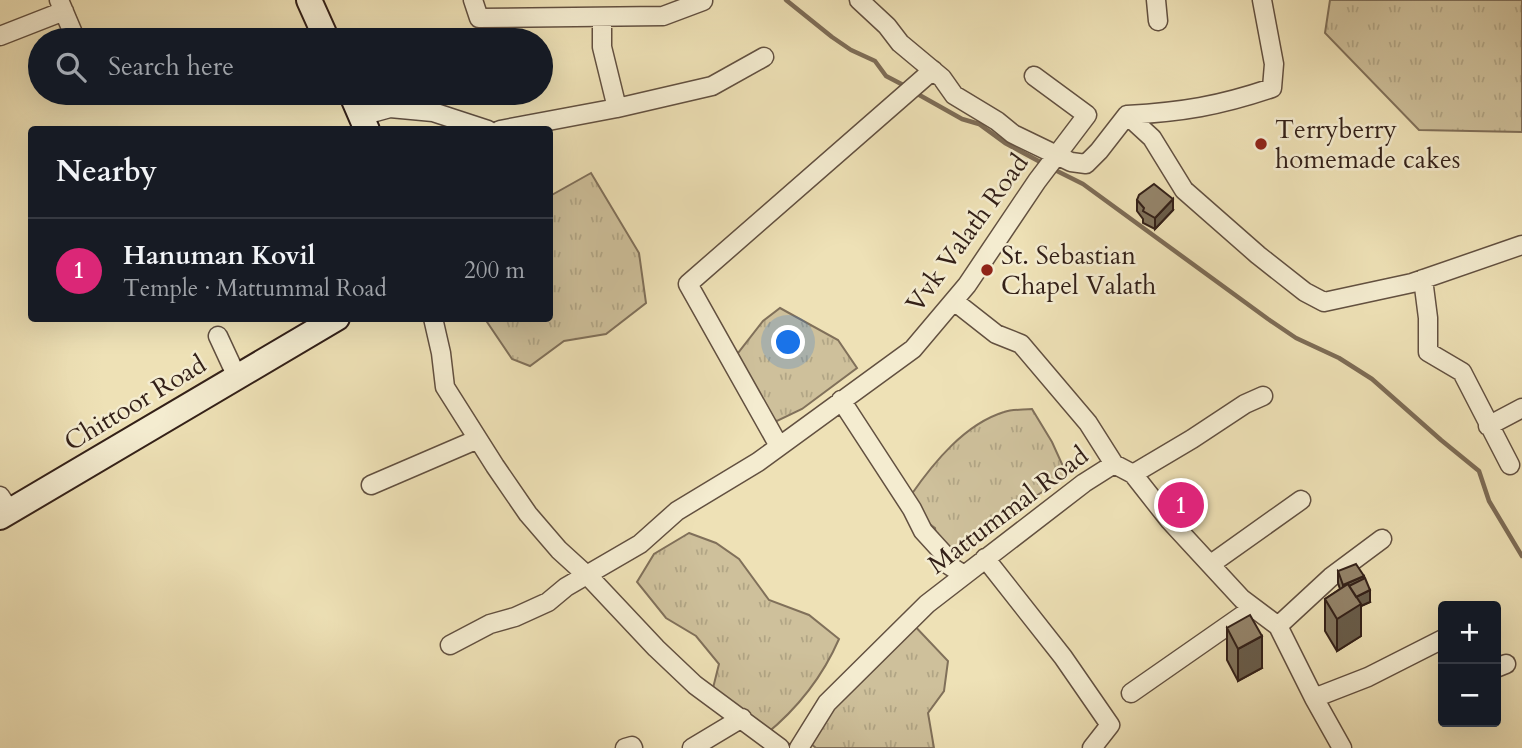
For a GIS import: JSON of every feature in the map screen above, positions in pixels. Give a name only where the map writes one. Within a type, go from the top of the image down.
[{"type":"main road","points":[[309,0],[322,28]]},
{"type":"main road","points":[[356,105],[364,123]]},
{"type":"main road","name":"Chittoor Road","points":[[3,508],[330,322]]},
{"type":"street","points":[[473,0],[479,19],[663,16],[703,1]]},
{"type":"street","points":[[859,0],[900,43],[933,70],[954,95],[997,121],[1050,163],[1087,115],[1034,76]]},
{"type":"street","points":[[1156,0],[1158,21]]},
{"type":"street","points":[[1127,115],[1156,114],[1228,103],[1272,88],[1274,64],[1262,0]]},
{"type":"street","points":[[0,36],[62,6],[71,28]]},
{"type":"street","points":[[602,18],[602,47],[617,108]]},
{"type":"street","points":[[521,126],[712,86],[764,57]]},
{"type":"street","points":[[779,446],[688,284],[933,70]]},
{"type":"street","points":[[364,123],[390,108],[433,112],[476,126]]},
{"type":"street","points":[[1127,115],[1152,138],[1184,190],[1224,227],[1305,292],[1324,302],[1423,279],[1522,245]]},
{"type":"street","name":"Vvk Valath Road","points":[[450,645],[490,624],[548,602],[566,587],[640,544],[677,512],[758,462],[913,349],[967,285],[1050,163],[1086,164],[1127,115]]},
{"type":"street","points":[[1423,279],[1428,318],[1428,352],[1462,372],[1510,465]]},
{"type":"street","points":[[954,301],[996,334],[1021,344],[1088,423],[1114,464]]},
{"type":"street","points":[[434,322],[445,387],[528,514],[559,550],[695,685],[780,748]]},
{"type":"street","points":[[218,336],[237,377]]},
{"type":"street","points":[[1133,474],[1245,404],[1263,396]]},
{"type":"street","points":[[841,400],[912,509],[923,531],[944,554],[947,564],[964,575]]},
{"type":"street","points":[[1488,426],[1522,408]]},
{"type":"street","points":[[371,485],[478,439]]},
{"type":"street","name":"Mattummal Road","points":[[799,748],[827,703],[927,604],[1084,483],[1114,464],[1133,474],[1170,521],[1211,565],[1253,608],[1278,626],[1342,748]]},
{"type":"street","points":[[1211,565],[1301,500]]},
{"type":"street","points":[[1278,626],[1331,577],[1382,539]]},
{"type":"street","points":[[985,558],[1063,657],[1110,725],[1092,748]]},
{"type":"street","points":[[1130,693],[1253,608]]},
{"type":"street","points":[[1314,698],[1368,677],[1438,642]]},
{"type":"street","points":[[692,748],[742,718]]},
{"type":"street","points":[[625,748],[633,748]]},
{"type":"green space","points":[[1330,0],[1522,0],[1522,132],[1419,130],[1325,33]]},
{"type":"green space","points":[[591,173],[639,253],[646,303],[606,334],[564,341],[530,366],[512,359],[487,322],[553,322],[553,194]]},
{"type":"green space","points":[[780,308],[838,340],[857,368],[802,409],[777,421],[763,416],[735,357],[763,321]]},
{"type":"green space","points":[[1032,409],[1052,442],[1067,475],[1026,503],[981,541],[951,559],[937,542],[935,528],[914,512],[911,495],[940,457],[976,425],[1004,412]]},
{"type":"green space","points":[[689,533],[716,543],[739,559],[769,600],[809,615],[839,639],[808,692],[788,715],[765,735],[711,696],[719,664],[696,636],[666,618],[637,582],[654,554]]},
{"type":"green space","points":[[910,621],[948,661],[944,691],[928,713],[934,748],[816,748],[805,739]]},
{"type":"building","points":[[1154,184],[1173,199],[1155,218],[1143,211],[1144,208],[1137,200],[1139,195]]},
{"type":"building","points":[[1167,489],[1179,500],[1170,507],[1160,495]]},
{"type":"building","points":[[1356,564],[1364,576],[1343,585],[1338,571]]},
{"type":"building","points":[[1365,578],[1370,590],[1356,597],[1349,586]]},
{"type":"building","points":[[1348,584],[1361,604],[1337,619],[1325,599]]},
{"type":"building","points":[[1250,615],[1262,636],[1238,649],[1227,628]]},
{"type":"waterway","points":[[786,0],[832,37],[875,61],[886,76],[907,87]]},
{"type":"waterway","points":[[914,92],[962,119],[979,124],[1005,143],[1044,164]]},
{"type":"waterway","points":[[1051,168],[1083,184],[1296,338],[1339,358],[1372,379],[1479,471],[1489,501],[1522,556]]},
{"type":"place","name":"Terryberry homemade cakes","points":[[1261,144]]},
{"type":"place","name":"St. Sebastian Chapel Valath","points":[[987,270]]},
{"type":"place","name":"Hanuman Kovil","points":[[1181,505]]}]
